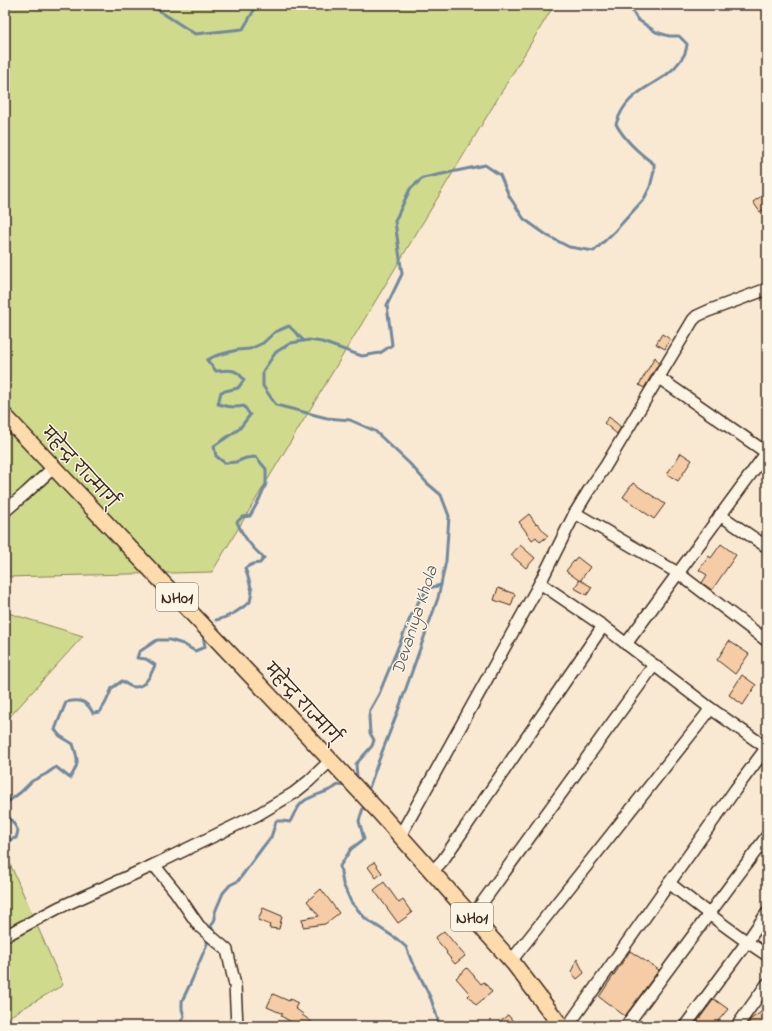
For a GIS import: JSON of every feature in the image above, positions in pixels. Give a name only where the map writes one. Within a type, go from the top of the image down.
[{"type":"highway","name":"महेन्द्र राज्मार्ग्","points":[[5,416],[379,812],[511,961],[561,1026]]},
{"type":"street","points":[[400,836],[540,583],[575,513],[605,467],[693,320],[708,311],[767,289]]},
{"type":"street","points":[[626,644],[767,452],[659,378]]},
{"type":"street","points":[[5,511],[54,467]]},
{"type":"street","points":[[575,513],[678,573],[767,641]]},
{"type":"street","points":[[720,515],[767,547]]},
{"type":"street","points":[[540,583],[603,626],[710,708],[767,748],[568,1026]]},
{"type":"street","points":[[432,872],[443,860],[603,626]]},
{"type":"street","points":[[472,916],[654,665]]},
{"type":"street","points":[[511,961],[710,708]]},
{"type":"street","points":[[5,936],[58,908],[154,865],[278,803],[310,781],[330,760]]},
{"type":"street","points":[[626,1026],[710,915],[767,836]]},
{"type":"street","points":[[154,865],[175,891],[199,926],[227,950],[235,985],[237,1026]]},
{"type":"street","points":[[669,883],[710,915],[767,955]]},
{"type":"street","points":[[685,1026],[767,913]]},
{"type":"street","points":[[737,1026],[767,984]]},
{"type":"green space","points":[[5,5],[554,5],[212,572],[5,577]]},
{"type":"green space","points":[[5,612],[83,636],[5,722]]},
{"type":"green space","points":[[5,852],[63,985],[5,1019]]},
{"type":"building","points":[[767,192],[767,207],[760,212],[753,202]]},
{"type":"building","points":[[662,334],[670,339],[665,349],[656,344]]},
{"type":"building","points":[[655,357],[659,363],[644,388],[639,385]]},
{"type":"building","points":[[609,417],[621,427],[617,434],[604,423]]},
{"type":"building","points":[[681,453],[692,460],[678,481],[667,474]]},
{"type":"building","points":[[633,483],[665,504],[654,519],[623,497]]},
{"type":"building","points":[[529,514],[536,524],[537,523],[548,536],[540,542],[536,537],[532,540],[519,522]]},
{"type":"building","points":[[721,544],[736,555],[712,590],[702,583],[707,575],[699,570],[709,556],[711,558]]},
{"type":"building","points":[[520,545],[535,558],[526,568],[511,555]]},
{"type":"building","points":[[577,557],[590,567],[580,581],[566,571]]},
{"type":"building","points":[[580,580],[592,587],[587,595],[574,588]]},
{"type":"building","points":[[498,588],[515,594],[511,606],[494,600]]},
{"type":"building","points":[[729,641],[749,654],[735,674],[717,660]]},
{"type":"building","points":[[742,675],[756,685],[743,705],[729,695]]},
{"type":"building","points":[[374,862],[382,873],[376,878],[368,867]]},
{"type":"building","points":[[384,882],[399,903],[403,900],[412,913],[398,923],[374,890]]},
{"type":"building","points":[[321,889],[339,913],[325,924],[303,927],[302,919],[319,916],[307,901]]},
{"type":"building","points":[[263,908],[282,916],[279,929],[269,928],[270,925],[258,920]]},
{"type":"building","points":[[444,931],[465,956],[455,964],[435,938]]},
{"type":"building","points":[[630,951],[659,970],[625,1016],[599,997]]},
{"type":"building","points":[[577,959],[584,973],[577,979],[571,972]]},
{"type":"building","points":[[467,968],[481,984],[484,982],[492,992],[476,1005],[468,996],[470,994],[456,978]]},
{"type":"building","points":[[273,994],[298,1003],[295,1008],[316,1026],[297,1026],[281,1016],[283,1014],[267,1007]]},
{"type":"building","points":[[714,999],[728,1009],[714,1026],[702,1026],[696,1023]]},
{"type":"building","points":[[767,1008],[767,1026],[747,1026],[751,1019]]},
{"type":"building","points":[[508,1015],[517,1026],[494,1026]]},
{"type":"waterway","points":[[150,5],[195,34],[243,29],[257,5]]},
{"type":"waterway","name":"Devaniya Khola","points":[[369,788],[438,598],[446,561],[449,516],[441,495],[375,431],[350,420],[327,418],[276,405],[263,386],[263,371],[276,352],[291,343],[309,340],[322,342],[362,356],[380,353],[392,345],[387,305],[402,274],[395,221],[410,189],[423,178],[485,165],[500,175],[509,196],[524,219],[548,236],[569,247],[594,251],[615,231],[644,199],[650,187],[654,171],[654,164],[628,141],[616,124],[617,121],[625,105],[630,100],[642,90],[669,73],[675,67],[684,55],[687,45],[679,36],[669,36],[656,32],[637,19],[629,5]]},
{"type":"waterway","points":[[216,620],[234,613],[250,602],[252,591],[245,568],[253,564],[260,563],[264,558],[248,542],[237,522],[242,517],[250,516],[259,500],[266,484],[266,469],[256,457],[225,463],[216,456],[214,446],[239,429],[250,415],[244,406],[231,407],[218,404],[221,392],[238,388],[244,380],[238,373],[232,371],[216,371],[207,360],[215,356],[237,350],[250,349],[263,343],[275,332],[289,326],[304,341]]},
{"type":"waterway","points":[[355,779],[357,777],[356,764],[372,746],[374,740],[370,733],[370,710],[379,694],[410,618],[420,599],[429,588],[441,585]]},
{"type":"waterway","points":[[5,804],[21,792],[32,781],[56,767],[70,778],[73,773],[77,765],[73,744],[60,736],[55,730],[66,702],[79,701],[88,705],[93,713],[100,712],[112,688],[122,681],[130,686],[139,686],[149,677],[155,665],[146,659],[137,658],[139,652],[157,640],[170,640],[183,644],[195,651],[205,647],[203,635]]},
{"type":"waterway","points":[[213,931],[211,926],[215,919],[215,912],[223,893],[230,885],[238,881],[271,837],[276,821],[290,822],[304,801],[338,785],[348,786]]},
{"type":"waterway","name":"Devaniya Khola","points":[[364,805],[359,821],[364,839],[351,849],[340,866],[343,884],[351,902],[366,919],[397,939],[406,947],[431,999],[440,1026]]},
{"type":"waterway","points":[[5,807],[6,814],[18,831],[16,838],[8,840],[5,838]]},
{"type":"waterway","points":[[179,1026],[184,1016],[182,1001],[207,942]]}]
